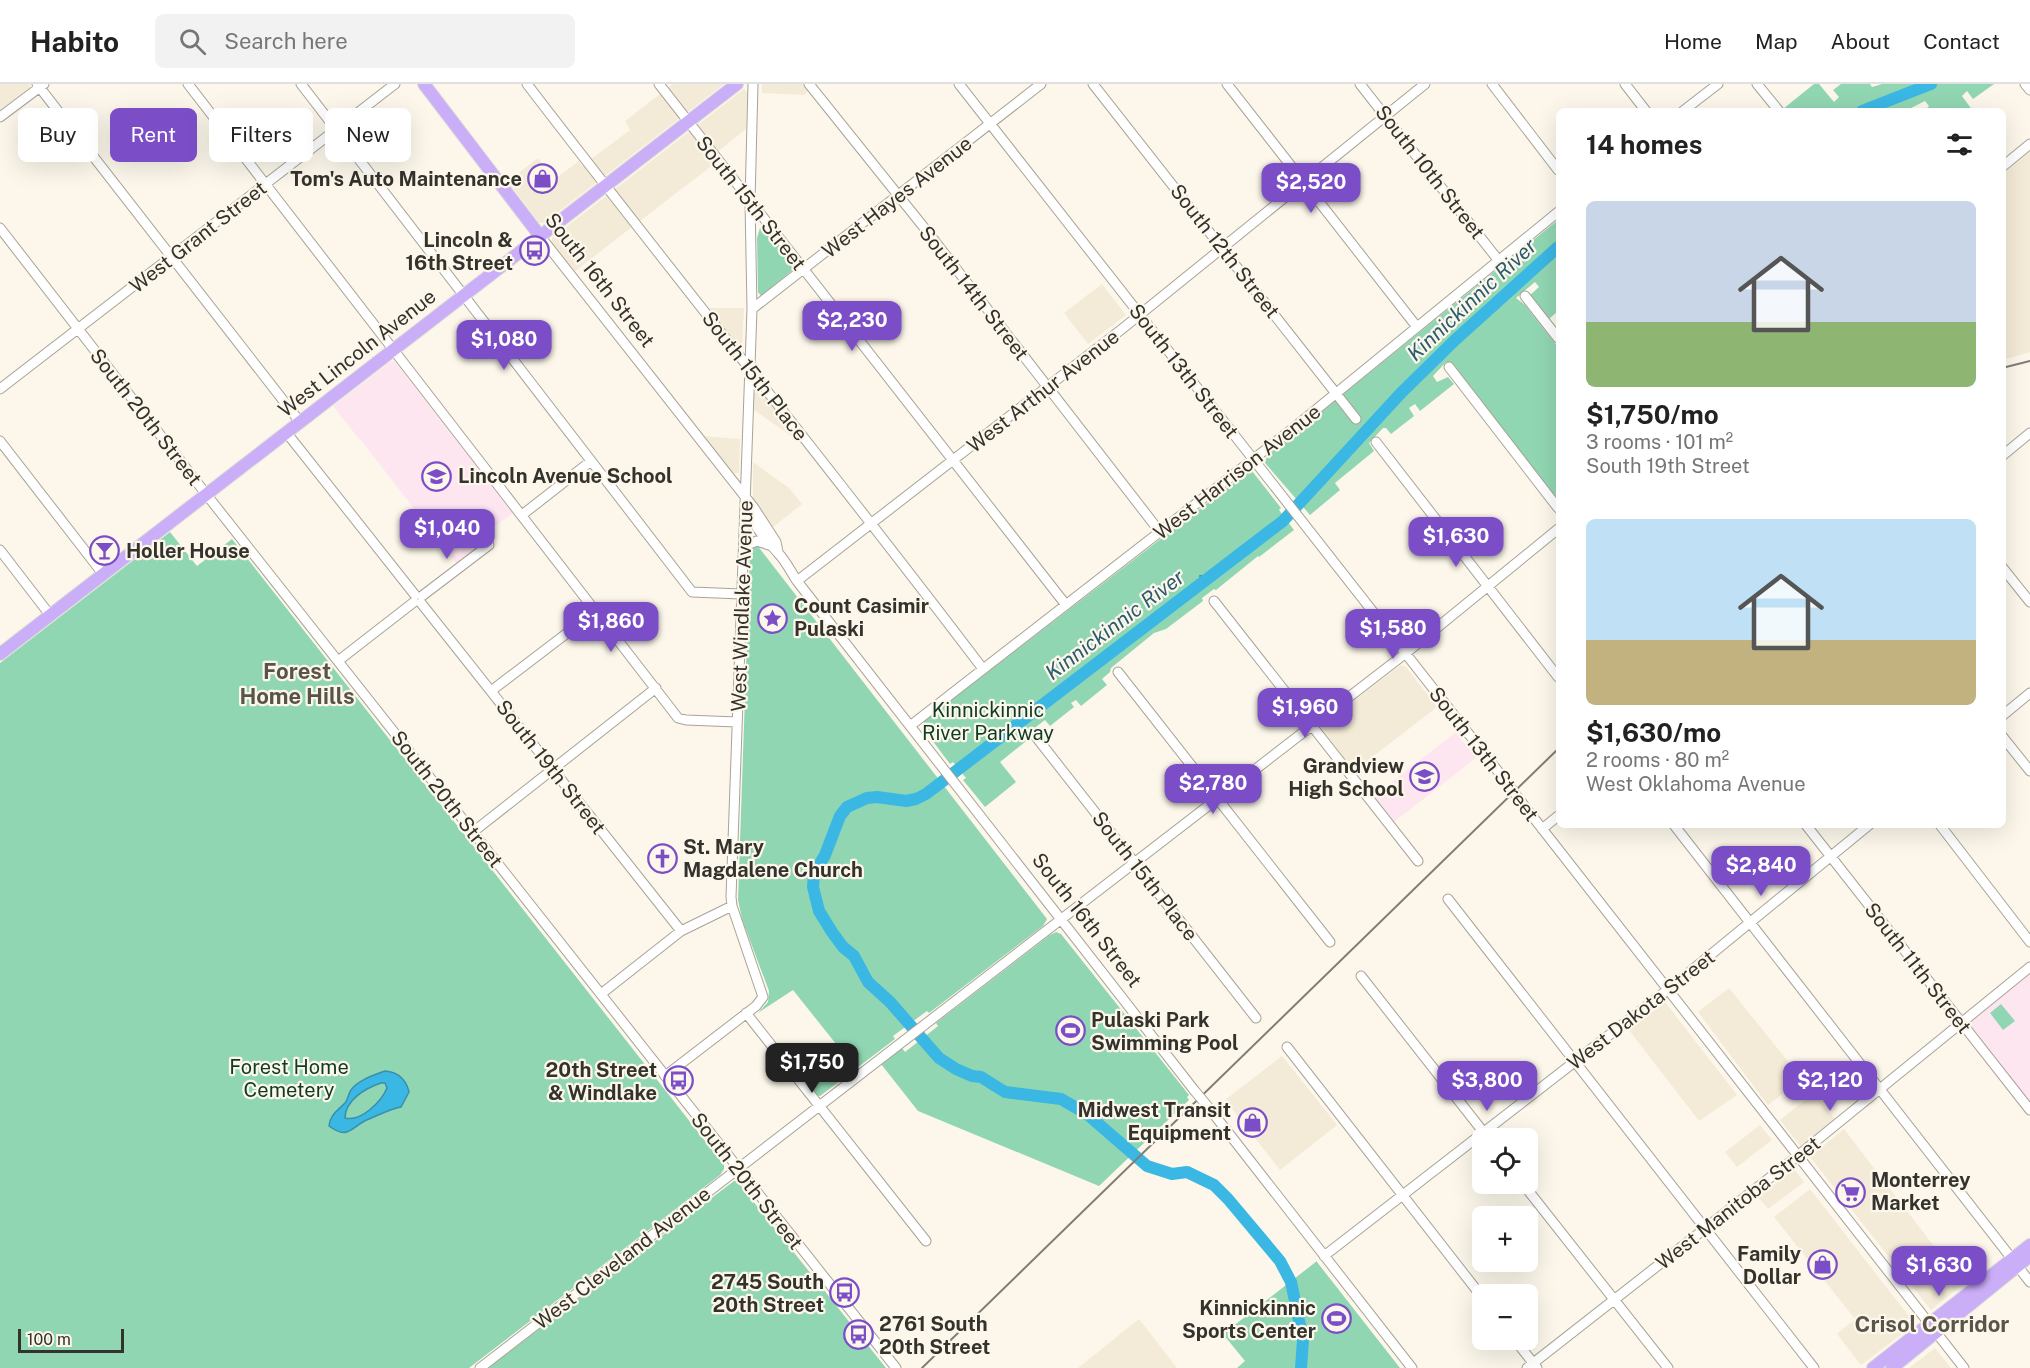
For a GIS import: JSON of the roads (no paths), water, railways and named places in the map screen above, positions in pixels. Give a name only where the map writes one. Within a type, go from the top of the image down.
[{"type":"main road","name":"South 16th Street","points":[[424,84],[540,236]]},
{"type":"main road","name":"West Lincoln Avenue","points":[[0,654],[737,84]]},
{"type":"main road","points":[[1892,1368],[1933,1329],[2015,1263],[2030,1245]]},
{"type":"main road","points":[[2015,1263],[2030,1256]]},
{"type":"main road","points":[[1873,1368],[1933,1329]]},
{"type":"street","points":[[188,84],[681,720],[738,722]]},
{"type":"street","points":[[301,84],[325,116]]},
{"type":"street","name":"West Grant Street","points":[[363,108],[395,84]]},
{"type":"street","name":"South 15th Place","points":[[527,84],[983,669]]},
{"type":"street","name":"South 15th Street","points":[[659,84],[1066,605]]},
{"type":"street","name":"West Windlake Avenue","points":[[665,1076],[760,1002],[763,992],[732,906],[746,499],[748,369],[752,309],[750,201],[753,84]]},
{"type":"street","name":"South 14th Street","points":[[809,84],[1160,532]]},
{"type":"street","name":"South 13th Street","points":[[959,84],[1964,1368]]},
{"type":"street","name":"West Hayes Avenue","points":[[752,309],[1041,84]]},
{"type":"street","name":"South 12th Street","points":[[1093,84],[1356,419]]},
{"type":"street","points":[[1227,84],[1418,327]]},
{"type":"street","name":"South 10th Street","points":[[1360,84],[1499,261]]},
{"type":"street","name":"West Arthur Avenue","points":[[797,581],[1140,315],[1425,84]]},
{"type":"street","points":[[1492,84],[1556,167]]},
{"type":"street","points":[[1625,84],[1644,108]]},
{"type":"street","points":[[1687,108],[1718,84]]},
{"type":"street","points":[[1757,84],[1777,108]]},
{"type":"street","points":[[2025,84],[2030,90]]},
{"type":"street","points":[[0,117],[40,85],[300,422]]},
{"type":"street","name":"West Grant Street","points":[[0,390],[325,137]]},
{"type":"street","points":[[2006,164],[2030,144]]},
{"type":"street","points":[[360,162],[692,592],[741,594]]},
{"type":"street","name":"West Harrison Avenue","points":[[910,726],[1254,460],[1556,214]]},
{"type":"street","name":"South 20th Street","points":[[0,228],[206,494],[896,1368]]},
{"type":"street","name":"South 16th Street","points":[[540,236],[746,499],[776,542],[778,552]]},
{"type":"street","points":[[1525,296],[1556,335]]},
{"type":"street","points":[[1449,367],[1556,505]]},
{"type":"street","name":"South 19th Street","points":[[286,432],[681,931]]},
{"type":"street","points":[[2006,453],[2030,433]]},
{"type":"street","points":[[0,441],[103,574]]},
{"type":"street","points":[[1376,442],[1556,674]]},
{"type":"street","points":[[522,515],[591,461]]},
{"type":"street","name":"South 16th Street","points":[[746,499],[751,519],[769,545],[778,552],[797,581],[1412,1368]]},
{"type":"street","name":"West Cleveland Avenue","points":[[480,1368],[1406,653],[1556,531]]},
{"type":"street","points":[[744,546],[757,541],[769,545]]},
{"type":"street","points":[[338,661],[489,545]]},
{"type":"street","points":[[0,550],[50,615]]},
{"type":"street","points":[[2006,572],[2030,602]]},
{"type":"street","points":[[1214,601],[1418,861]]},
{"type":"street","points":[[491,691],[596,611]]},
{"type":"street","points":[[1118,672],[1330,942]]},
{"type":"street","points":[[473,832],[656,688]]},
{"type":"street","points":[[2006,713],[2030,693]]},
{"type":"street","name":"South 15th Place","points":[[1033,733],[1256,1018]]},
{"type":"street","points":[[2006,741],[2030,771]]},
{"type":"street","points":[[1542,829],[1556,818]]},
{"type":"street","points":[[1676,828],[2030,1282]]},
{"type":"street","name":"South 11th Street","points":[[1808,828],[2030,1110]]},
{"type":"street","name":"West Dakota Street","points":[[1494,1128],[1575,1061],[1751,923],[1865,828]]},
{"type":"street","points":[[1942,828],[2030,942]]},
{"type":"street","points":[[1448,899],[1814,1368]]},
{"type":"street","points":[[601,994],[681,931],[732,906]]},
{"type":"street","name":"West Manitoba Street","points":[[1532,1366],[1797,1156],[2030,967]]},
{"type":"street","points":[[1361,976],[1480,1128]]},
{"type":"street","points":[[746,1013],[926,1241]]},
{"type":"street","points":[[1287,1047],[1472,1284]]},
{"type":"street","name":"West Dakota Street","points":[[1324,1256],[1403,1194],[1472,1145]]},
{"type":"street","points":[[1531,1194],[1668,1368]]},
{"type":"street","points":[[1522,1350],[1532,1366]]},
{"type":"water","points":[[385,1071],[400,1077],[406,1083],[409,1092],[401,1107],[369,1119],[350,1131],[341,1132],[329,1126],[332,1116],[346,1102],[354,1086],[366,1078]],"holes":[[[385,1083],[387,1088],[370,1110],[357,1117],[345,1118],[352,1100],[375,1085]]]},
{"type":"waterway","name":"Kinnickinnic River","points":[[1870,108],[1931,84]]},
{"type":"waterway","name":"Kinnickinnic River","points":[[1301,1368],[1303,1340],[1291,1282],[1280,1261],[1228,1199],[1214,1185],[1187,1172],[1172,1174],[1147,1166],[1087,1114],[1061,1099],[1005,1092],[981,1077],[956,1069],[939,1058],[890,1002],[868,982],[854,956],[843,947],[832,932],[819,911],[813,887],[814,874],[825,855],[840,816],[847,807],[867,798],[906,801],[926,794],[1283,521],[1401,393],[1455,340],[1556,249]]},
{"type":"waterway","name":"Kinnickinnic River","points":[[1200,576],[1210,577]]},
{"type":"railway","points":[[2006,367],[2030,361]]},
{"type":"railway","points":[[922,1368],[1556,751]]},
{"type":"place","name":"Tom's Auto Maintenance","points":[[543,179]]},
{"type":"place","name":"Lincoln & 16th Street","points":[[534,251]]},
{"type":"place","name":"Lincoln Avenue School","points":[[437,476]]},
{"type":"place","name":"Holler House","points":[[105,551]]},
{"type":"place","name":"Count Casimir Pulaski","points":[[773,618]]},
{"type":"place","name":"Grandview High School","points":[[1425,777]]},
{"type":"place","name":"St. Mary Magdalene Church","points":[[662,859]]},
{"type":"place","name":"Pulaski Park Swimming Pool","points":[[1070,1031]]},
{"type":"place","name":"20th Street & Windlake","points":[[678,1081]]},
{"type":"place","name":"Midwest Transit Equipment","points":[[1252,1122]]},
{"type":"place","name":"Monterrey Market","points":[[1850,1192]]},
{"type":"place","name":"Family Dollar","points":[[1822,1265]]},
{"type":"place","name":"2745 South 20th Street","points":[[845,1293]]},
{"type":"place","name":"Kinnickinnic Sports Center","points":[[1337,1319]]},
{"type":"place","name":"2761 South 20th Street","points":[[858,1335]]},
{"type":"district","name":"Forest Home Hills","points":[[297,684]]},
{"type":"district","name":"Crisol Corridor","points":[[1932,1324]]},
{"type":"park label","name":"Kinnickinnic River Parkway","points":[[988,722]]},
{"type":"park label","name":"Forest Home Cemetery","points":[[289,1078]]}]
